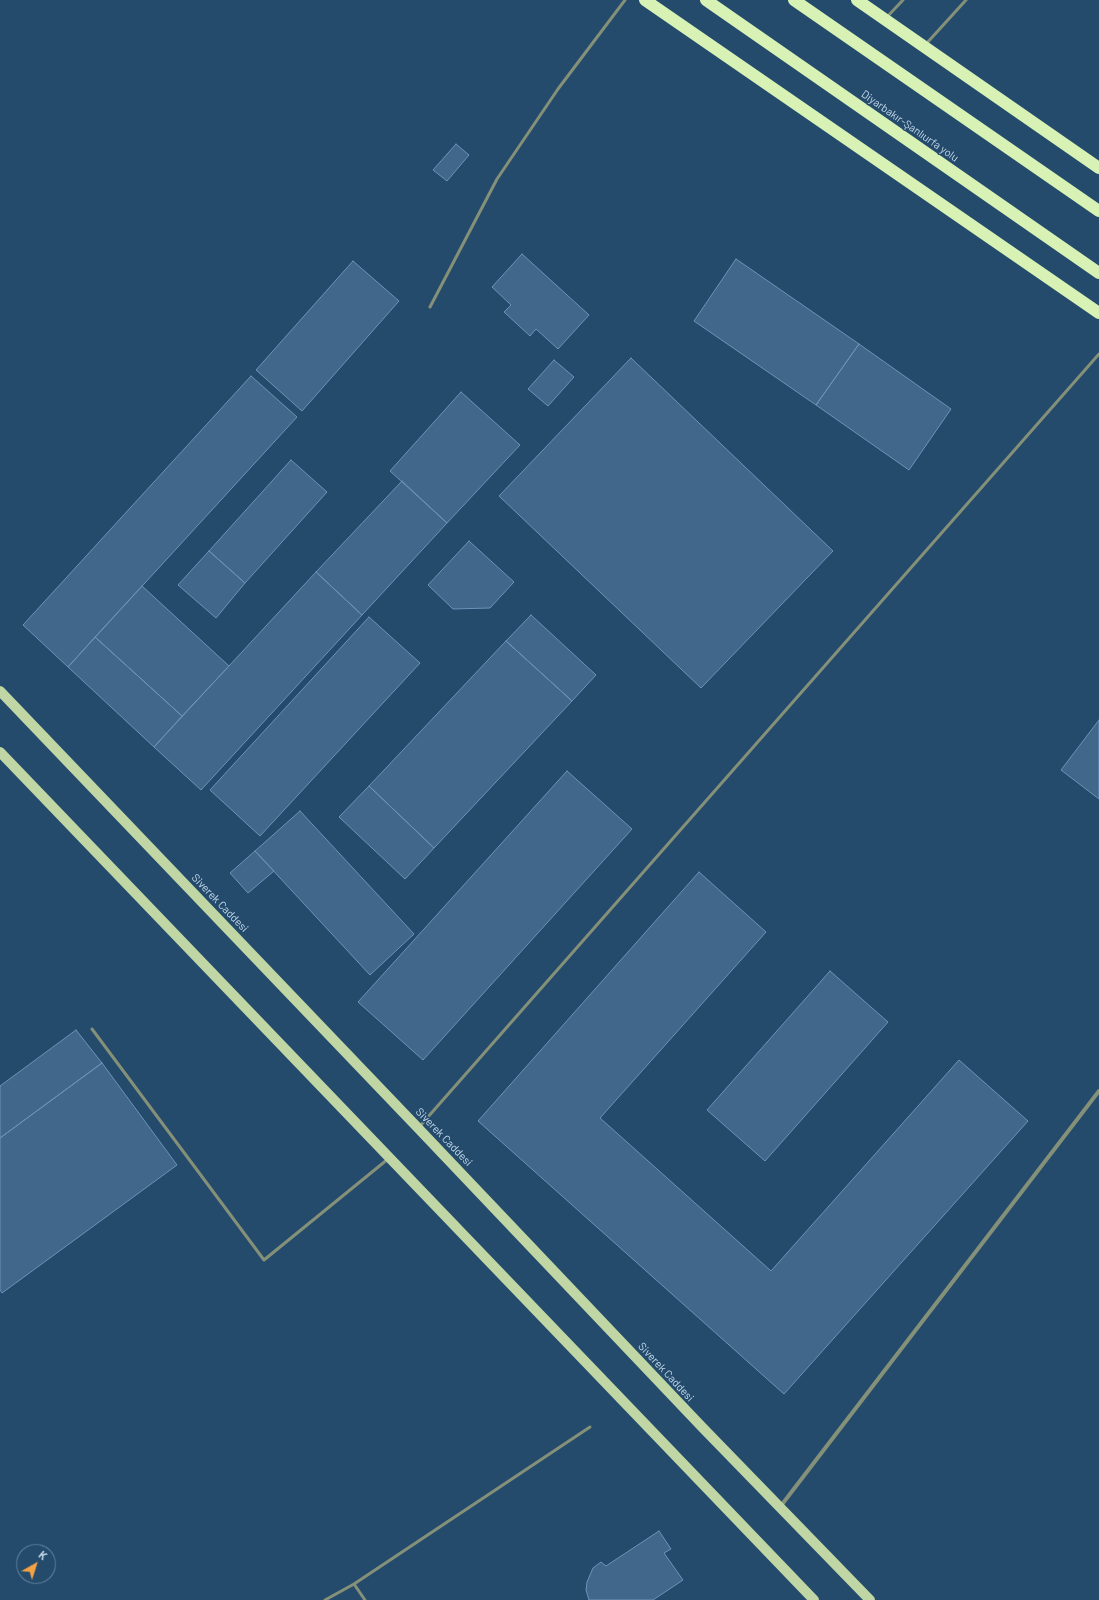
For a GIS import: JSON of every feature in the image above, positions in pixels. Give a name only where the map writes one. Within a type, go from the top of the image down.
[{"type":"highway","points":[[644,0],[1099,313]]},
{"type":"highway","name":"Diyarbakır-Şanlıurfa yolu","points":[[706,0],[1099,273]]},
{"type":"highway","points":[[794,0],[1099,211]]},
{"type":"highway","points":[[857,0],[1099,168]]},
{"type":"main road","name":"Siverek Caddesi","points":[[0,691],[702,1427],[870,1600]]},
{"type":"main road","points":[[0,752],[814,1600]]},
{"type":"street","points":[[779,1507],[1099,1091]]},
{"type":"lane","points":[[430,307],[497,179],[558,89],[625,0]]},
{"type":"lane","points":[[885,19],[903,0]]},
{"type":"lane","points":[[924,47],[966,0]]},
{"type":"lane","points":[[418,1128],[1099,354]]},
{"type":"lane","points":[[92,1029],[264,1260],[389,1158]]},
{"type":"lane","points":[[325,1600],[354,1584],[590,1427]]},
{"type":"lane","points":[[354,1584],[365,1600]]},
{"type":"building","points":[[456,144],[469,155],[447,181],[433,170]]},
{"type":"building","points":[[522,254],[589,315],[558,349],[536,329],[530,336],[504,312],[511,305],[492,287]]},
{"type":"building","points":[[736,259],[859,344],[816,405],[694,321]]},
{"type":"building","points":[[353,261],[399,301],[302,411],[256,370]]},
{"type":"building","points":[[859,344],[951,409],[909,470],[816,405]]},
{"type":"building","points":[[631,358],[833,551],[701,688],[499,496]]},
{"type":"building","points":[[554,360],[574,377],[548,406],[528,389]]},
{"type":"building","points":[[251,376],[297,417],[68,667],[23,625]]},
{"type":"building","points":[[461,392],[520,445],[447,523],[390,471]]},
{"type":"building","points":[[291,460],[327,492],[245,583],[209,551]]},
{"type":"building","points":[[402,481],[447,523],[362,615],[316,572]]},
{"type":"building","points":[[469,541],[514,582],[490,608],[453,609],[428,585]]},
{"type":"building","points":[[209,551],[245,583],[216,618],[178,585]]},
{"type":"building","points":[[316,572],[362,615],[201,790],[154,747]]},
{"type":"building","points":[[142,586],[229,666],[182,716],[95,637]]},
{"type":"building","points":[[531,615],[596,675],[572,701],[506,641]]},
{"type":"building","points":[[369,617],[420,663],[260,836],[210,790]]},
{"type":"building","points":[[95,637],[182,716],[154,747],[68,667]]},
{"type":"building","points":[[506,641],[572,701],[434,848],[369,786]]},
{"type":"building","points":[[1099,720],[1099,799],[1061,770]]},
{"type":"building","points":[[567,771],[632,829],[423,1060],[358,1002]]},
{"type":"building","points":[[369,786],[434,848],[405,879],[339,817]]},
{"type":"building","points":[[300,811],[414,934],[370,975],[255,851]]},
{"type":"building","points":[[255,851],[274,871],[248,893],[230,873]]},
{"type":"building","points":[[699,872],[766,932],[600,1118],[771,1271],[959,1060],[1028,1121],[784,1394],[478,1121]]},
{"type":"building","points":[[830,971],[888,1022],[765,1161],[707,1110]]},
{"type":"building","points":[[76,1030],[102,1063],[0,1138],[0,1086]]},
{"type":"building","points":[[102,1063],[177,1165],[2,1293],[0,1290],[0,1138]]},
{"type":"building","points":[[659,1531],[671,1549],[664,1553],[683,1580],[653,1600],[589,1600],[586,1590],[587,1582],[593,1568],[601,1562],[606,1566]]}]
